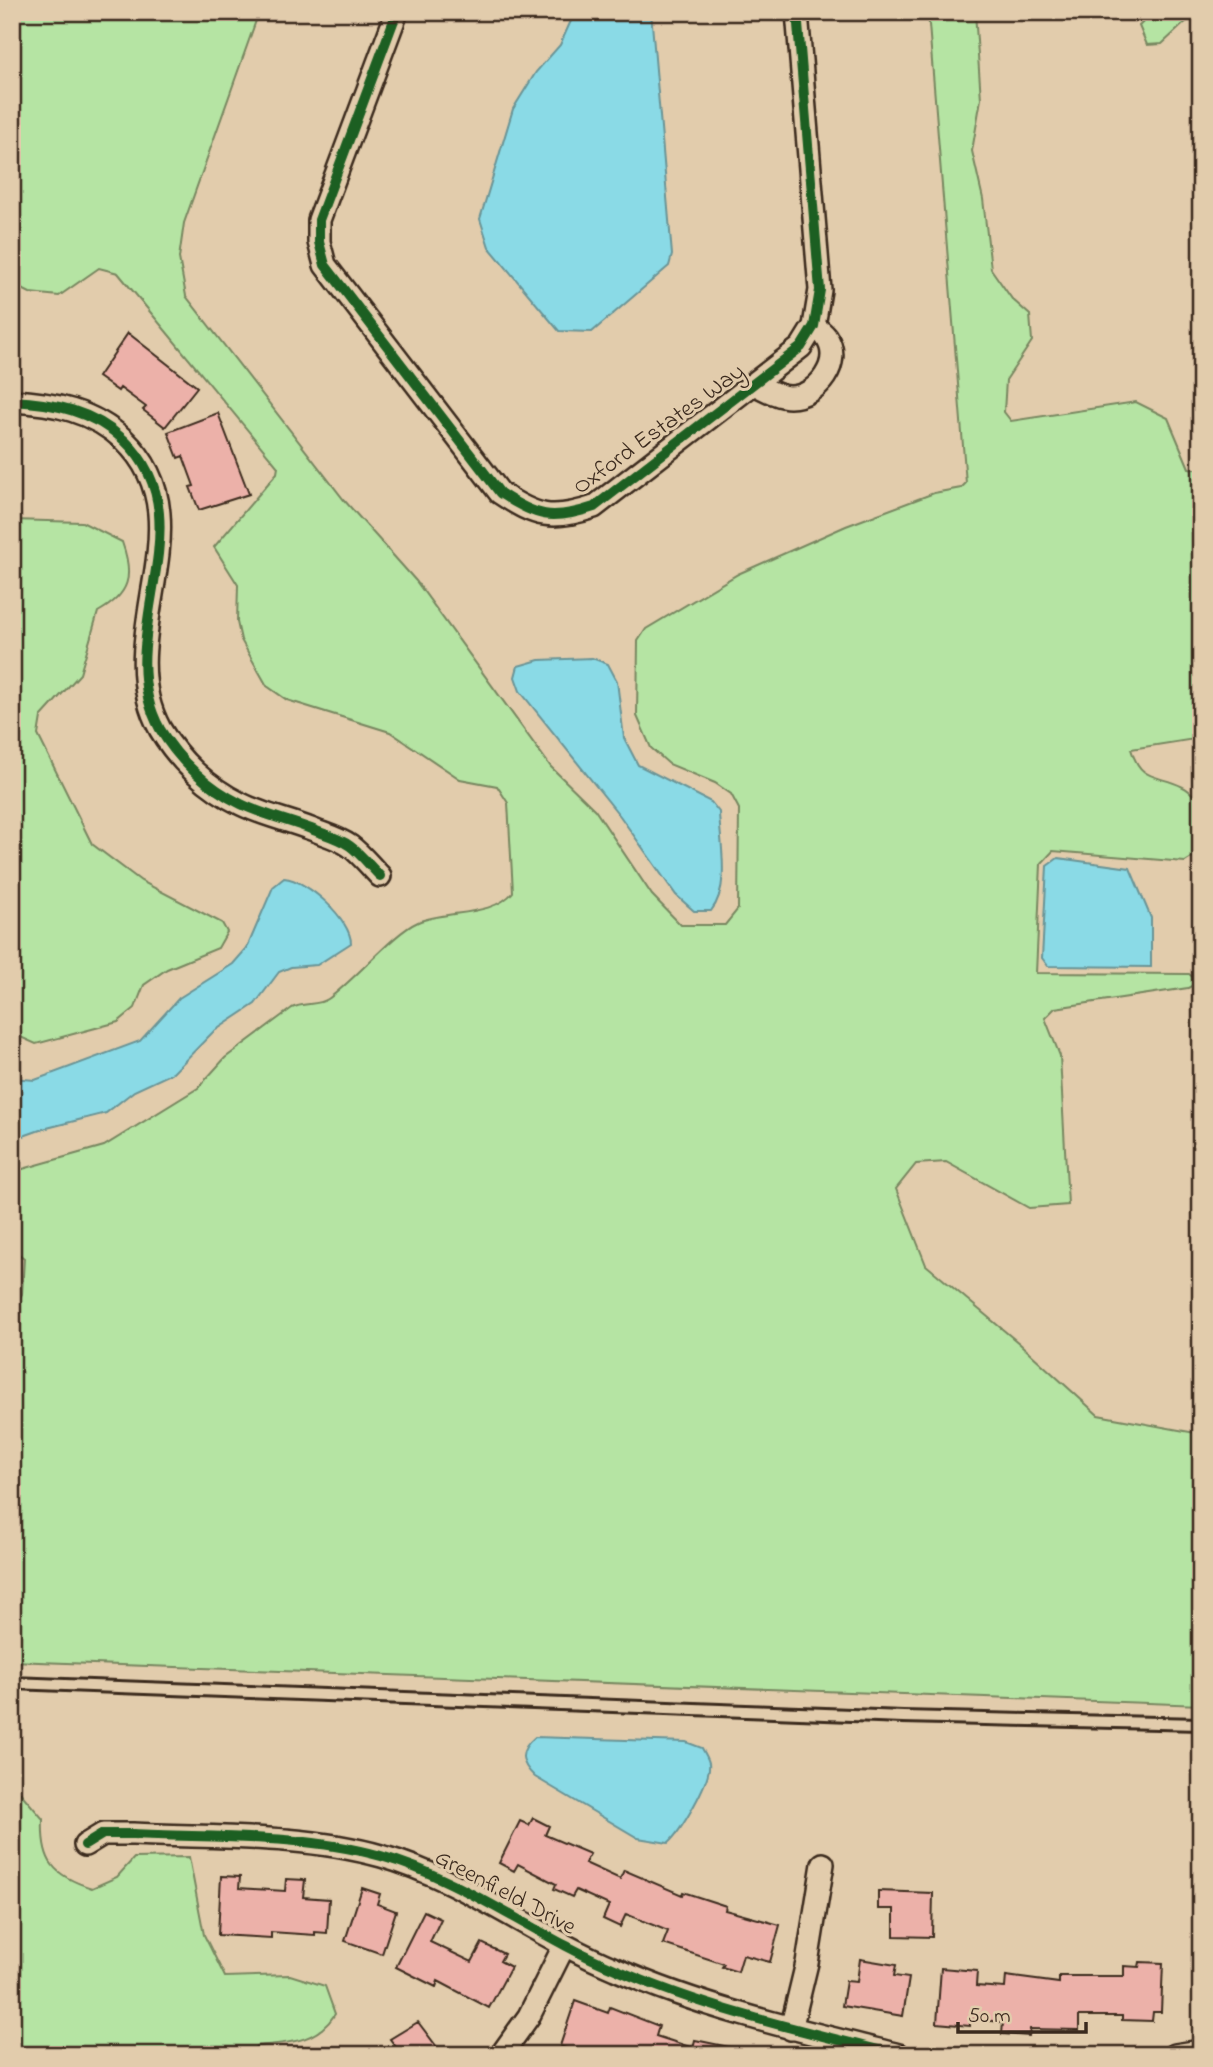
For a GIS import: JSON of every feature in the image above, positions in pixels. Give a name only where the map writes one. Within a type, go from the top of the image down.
[{"type":"street","name":"Oxford Estates Way","points":[[397,12],[319,220],[319,242],[325,265],[500,493],[523,508],[546,517],[567,516],[594,507],[801,347],[814,326],[820,290],[797,12]]},
{"type":"street","name":"Oxford Estates Way","points":[[754,384],[789,398],[809,394],[827,376],[831,353],[827,338],[814,326]]},
{"type":"street","points":[[12,401],[65,407],[106,423],[134,450],[154,481],[161,514],[159,557],[143,642],[146,683],[159,727],[192,772],[241,804],[349,845],[380,876]]},
{"type":"street","name":"Greenfield Drive","points":[[85,1845],[103,1834],[133,1834],[322,1844],[353,1849],[412,1866],[455,1886],[564,1946],[672,1992],[791,2029],[899,2055]]},
{"type":"street","points":[[791,2029],[807,1963],[823,1864]]},
{"type":"street","points":[[501,2055],[529,2016],[564,1946]]},
{"type":"street","points":[[1175,2055],[1201,2051]]},
{"type":"lane","points":[[12,1683],[903,1717],[1201,1724]]},
{"type":"green space","points":[[12,12],[259,12],[184,223],[179,258],[186,296],[344,500],[416,581],[551,767],[595,810],[652,895],[681,925],[725,925],[738,909],[739,809],[731,794],[715,783],[669,764],[651,748],[637,716],[638,641],[646,629],[738,574],[846,526],[934,493],[961,488],[966,483],[928,12],[975,12],[981,99],[972,151],[983,199],[991,269],[1012,299],[1030,315],[1032,341],[1006,380],[1004,412],[1011,421],[1136,402],[1168,418],[1189,468],[1201,470],[1201,738],[1131,749],[1145,773],[1186,788],[1201,803],[1201,852],[1185,862],[1053,851],[1041,864],[1036,973],[1189,974],[1199,982],[1188,988],[1055,1008],[1045,1018],[1060,1056],[1068,1205],[1029,1208],[946,1162],[916,1164],[896,1189],[926,1265],[1020,1344],[1098,1415],[1201,1434],[1201,1705],[12,1661],[12,1310],[22,1294],[24,1258],[12,1249],[12,1172],[104,1146],[198,1088],[225,1058],[292,1008],[328,999],[408,928],[430,918],[494,906],[513,892],[508,803],[497,786],[460,779],[390,732],[287,700],[267,686],[241,640],[237,622],[238,585],[214,547],[277,473],[278,467],[118,273],[99,268],[59,296],[30,293],[12,284]]},
{"type":"green space","points":[[1154,12],[1201,13],[1191,17],[1162,44],[1147,45],[1139,26]]},
{"type":"green space","points":[[12,520],[82,522],[122,542],[128,565],[127,583],[117,598],[98,612],[80,674],[41,717],[38,735],[92,844],[141,881],[222,923],[227,932],[218,948],[167,969],[144,985],[135,1008],[118,1022],[36,1044],[18,1036],[12,1030]]},
{"type":"green space","points":[[12,1783],[43,1819],[44,1846],[52,1865],[79,1883],[92,1888],[117,1877],[134,1858],[189,1857],[204,1935],[225,1977],[290,1975],[325,1986],[335,2014],[328,2024],[301,2040],[256,2046],[252,2055],[12,2055]]},
{"type":"water","points":[[575,12],[651,12],[672,255],[669,266],[592,332],[559,331],[489,247],[480,219],[513,109],[536,72],[560,45]]},
{"type":"water","points":[[592,658],[608,664],[617,681],[624,738],[638,765],[711,802],[719,812],[723,877],[717,901],[711,911],[694,911],[676,895],[620,816],[520,691],[515,677],[518,666],[539,660]]},
{"type":"water","points":[[1058,858],[1130,868],[1151,918],[1151,967],[1048,966],[1042,958],[1047,866]]},
{"type":"water","points":[[284,878],[294,880],[316,893],[344,923],[351,943],[317,965],[291,967],[279,972],[255,1004],[213,1032],[173,1073],[134,1091],[106,1113],[12,1140],[12,1078],[35,1080],[140,1041],[179,998],[233,964],[247,948],[273,887]]},
{"type":"water","points":[[535,1737],[686,1742],[702,1748],[709,1771],[694,1805],[668,1843],[638,1838],[535,1777],[526,1767],[523,1757],[526,1747]]},
{"type":"building","points":[[128,333],[197,387],[165,427],[143,410],[146,407],[120,388],[118,391],[98,377]]},
{"type":"building","points":[[218,413],[249,494],[199,510],[183,456],[178,458],[168,432]]},
{"type":"building","points":[[533,1818],[549,1826],[545,1835],[590,1854],[585,1863],[620,1879],[624,1870],[682,1895],[683,1892],[726,1906],[725,1910],[780,1925],[770,1962],[743,1955],[738,1972],[722,1967],[724,1964],[663,1944],[668,1931],[626,1914],[620,1927],[603,1919],[609,1905],[576,1890],[572,1897],[554,1889],[556,1884],[518,1864],[514,1871],[499,1863],[520,1821],[529,1825]]},
{"type":"building","points":[[221,1876],[240,1877],[239,1888],[285,1891],[286,1879],[305,1880],[303,1897],[329,1899],[327,1933],[315,1932],[315,1935],[271,1932],[271,1938],[218,1935]]},
{"type":"building","points":[[362,1888],[380,1894],[377,1904],[396,1911],[382,1954],[345,1941]]},
{"type":"building","points":[[878,1891],[933,1893],[932,1937],[894,1936],[894,1909],[878,1909]]},
{"type":"building","points":[[424,1911],[441,1919],[430,1942],[472,1962],[482,1943],[504,1954],[500,1961],[511,1967],[489,2008],[438,1981],[436,1987],[396,1967]]},
{"type":"building","points":[[860,1959],[896,1965],[894,1976],[909,1978],[903,2016],[842,2006],[846,1981],[857,1982]]},
{"type":"building","points":[[1140,1962],[1163,1963],[1161,2012],[1153,2012],[1152,2021],[1122,2020],[1122,2016],[1079,2016],[1079,2030],[1030,2029],[1029,2036],[1002,2034],[1003,2022],[970,2019],[970,2026],[937,2023],[941,1968],[977,1971],[976,1986],[1005,1988],[1006,1976],[1059,1983],[1059,1976],[1124,1976],[1124,1966],[1139,1967]]},
{"type":"building","points":[[575,2001],[608,2013],[610,2007],[659,2026],[656,2036],[693,2048],[695,2040],[734,2048],[733,2055],[586,2055],[560,2046]]},
{"type":"building","points":[[418,2022],[443,2055],[402,2055],[390,2039]]},
{"type":"cycle path","points":[[397,12],[319,220],[319,242],[325,265],[500,493],[534,512],[555,515],[594,507],[801,347],[814,326],[820,290],[797,12]]},
{"type":"cycle path","points":[[12,401],[43,404],[86,415],[124,440],[148,472],[158,506],[159,543],[144,656],[147,693],[160,729],[176,752],[206,782],[229,797],[258,811],[341,841],[358,853],[380,876]]},
{"type":"cycle path","points":[[85,1845],[103,1834],[227,1837],[289,1840],[381,1856],[441,1879],[585,1956],[649,1983],[755,2018],[899,2055]]}]
